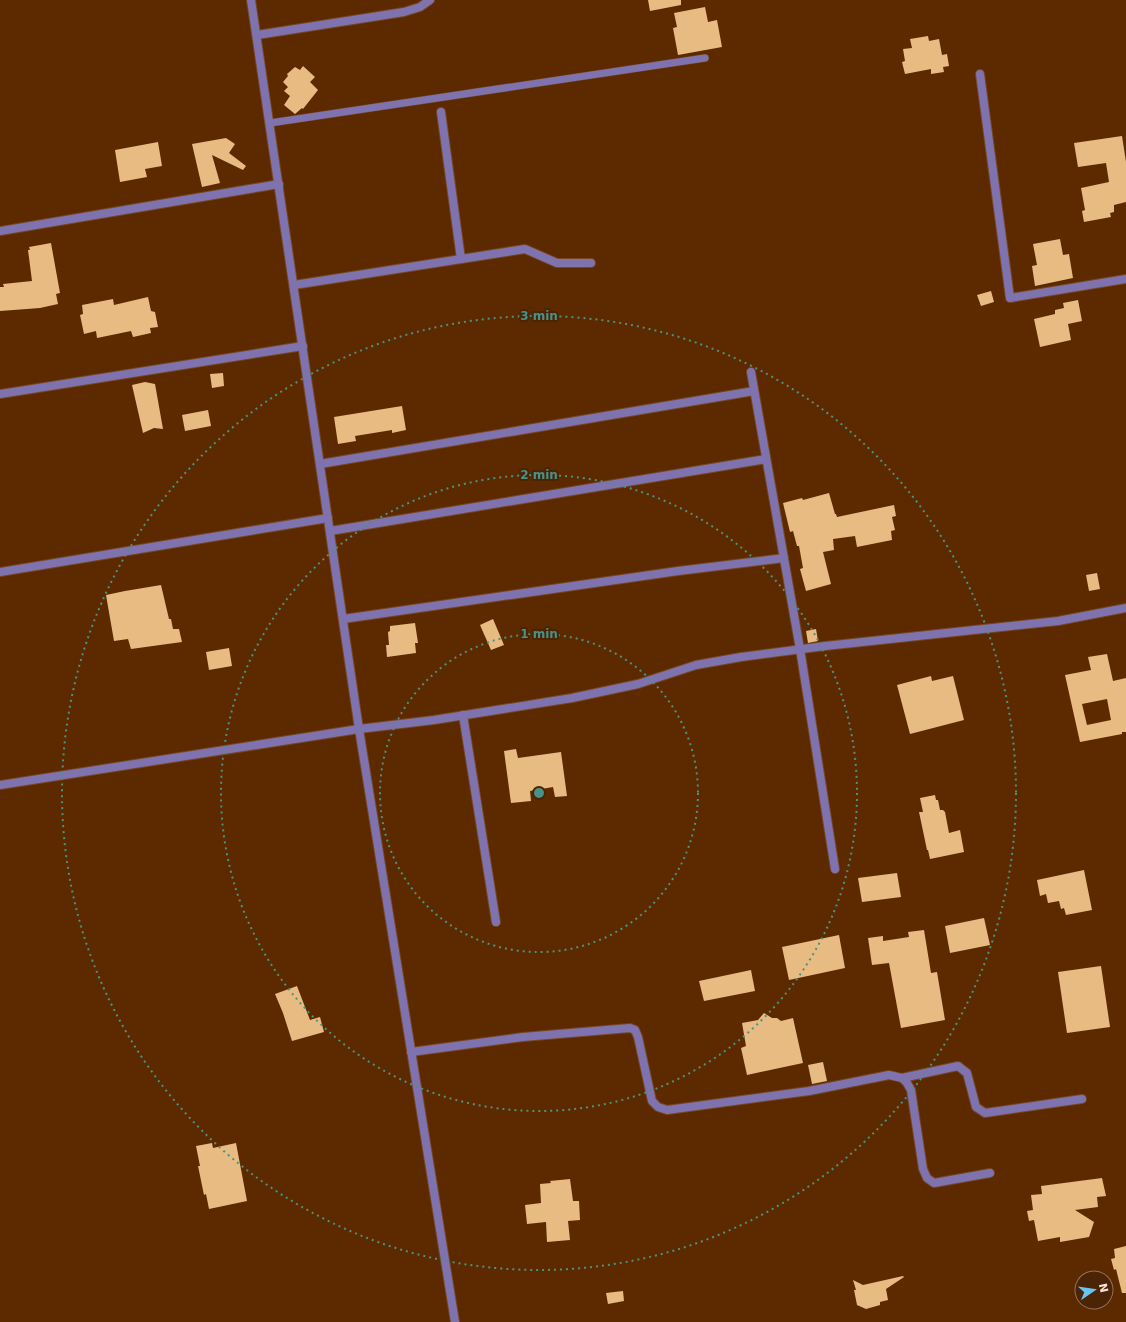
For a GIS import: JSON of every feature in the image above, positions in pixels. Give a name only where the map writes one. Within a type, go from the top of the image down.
[{"type":"street","points":[[251,0],[343,619],[455,1322]]},
{"type":"street","points":[[256,35],[404,12],[420,7],[430,0]]},
{"type":"street","points":[[980,74],[1010,298],[1126,279]]},
{"type":"street","points":[[441,112],[461,259]]},
{"type":"street","points":[[0,231],[279,184]]},
{"type":"street","points":[[294,285],[525,249],[557,263],[591,263]]},
{"type":"street","points":[[0,394],[303,346]]},
{"type":"street","points":[[751,372],[800,649],[835,869]]},
{"type":"street","points":[[320,464],[754,391]]},
{"type":"street","points":[[330,531],[766,459]]},
{"type":"street","points":[[0,572],[328,518]]},
{"type":"street","points":[[343,619],[678,571],[784,558]]},
{"type":"street","points":[[0,785],[360,729],[434,720],[604,692],[638,684],[696,664],[800,649],[1058,621],[1126,608]]},
{"type":"street","points":[[463,715],[496,922]]},
{"type":"street","points":[[411,1052],[523,1037],[630,1028],[636,1030],[652,1101],[658,1108],[667,1110],[809,1091],[889,1075],[902,1078],[958,1066],[967,1073],[976,1107],[985,1113],[1082,1099]]},
{"type":"street","points":[[902,1078],[911,1090],[923,1169],[927,1178],[934,1183],[990,1173]]},
{"type":"lane","points":[[270,123],[705,58]]},
{"type":"building","points":[[648,0],[681,0],[681,5],[650,11]]},
{"type":"building","points":[[705,7],[708,22],[717,20],[722,47],[678,55],[673,28],[677,27],[674,13]]},
{"type":"building","points":[[928,36],[929,41],[939,39],[942,55],[947,54],[949,66],[943,67],[944,72],[931,74],[931,69],[905,74],[902,62],[905,61],[903,49],[912,48],[910,39]]},
{"type":"building","points":[[303,66],[315,77],[310,82],[318,90],[303,109],[302,108],[295,114],[284,105],[290,96],[284,91],[288,87],[283,82],[288,76],[287,74],[295,67],[300,70]]},
{"type":"building","points":[[1122,136],[1126,162],[1126,202],[1114,205],[1114,212],[1110,213],[1111,217],[1084,222],[1082,211],[1085,210],[1081,188],[1109,182],[1106,163],[1078,167],[1074,143]]},
{"type":"building","points":[[226,138],[235,144],[229,153],[246,166],[243,170],[212,155],[220,183],[202,187],[192,144]]},
{"type":"building","points":[[158,142],[162,166],[145,169],[147,177],[120,182],[115,150]]},
{"type":"building","points":[[1060,239],[1063,255],[1069,254],[1073,278],[1035,286],[1032,266],[1037,265],[1033,244]]},
{"type":"building","points":[[51,243],[60,293],[56,294],[58,304],[40,308],[0,311],[0,287],[4,287],[3,284],[32,281],[28,250],[30,250],[29,247]]},
{"type":"building","points":[[991,291],[994,302],[981,306],[977,295]]},
{"type":"building","points":[[148,297],[151,311],[155,312],[158,327],[150,328],[151,333],[133,337],[131,331],[97,338],[96,331],[84,334],[80,315],[83,314],[82,305],[113,299],[114,305]]},
{"type":"building","points":[[1078,300],[1082,321],[1068,324],[1071,340],[1040,347],[1034,319],[1055,314],[1055,310],[1064,308],[1063,303]]},
{"type":"building","points":[[223,373],[224,386],[212,388],[210,374]]},
{"type":"building","points":[[145,382],[155,384],[163,429],[154,428],[143,433],[132,385]]},
{"type":"building","points":[[402,406],[406,430],[392,433],[392,430],[355,436],[356,441],[338,444],[334,417]]},
{"type":"building","points":[[208,410],[211,426],[185,431],[182,415]]},
{"type":"building","points":[[829,493],[837,517],[894,505],[896,516],[892,517],[895,530],[891,531],[892,540],[857,547],[855,536],[833,539],[834,550],[823,552],[831,584],[806,591],[800,569],[803,568],[799,546],[797,546],[793,531],[790,532],[783,503],[802,498],[803,500]]},
{"type":"building","points":[[1097,573],[1100,589],[1089,591],[1086,575]]},
{"type":"building","points":[[161,585],[169,619],[171,619],[173,629],[179,629],[182,642],[131,649],[128,639],[114,641],[106,595]]},
{"type":"building","points":[[493,619],[504,645],[491,650],[480,625]]},
{"type":"building","points":[[415,623],[418,643],[415,643],[416,653],[387,657],[386,645],[389,645],[388,632],[390,631],[390,626]]},
{"type":"building","points":[[816,629],[818,641],[808,643],[806,631]]},
{"type":"building","points":[[229,648],[232,666],[209,670],[206,652]]},
{"type":"building","points":[[1107,654],[1113,681],[1126,678],[1126,732],[1080,742],[1065,675],[1091,670],[1088,657]],"holes":[[[1107,699],[1111,720],[1087,725],[1082,704]]]},
{"type":"building","points":[[931,676],[932,681],[953,676],[964,720],[910,734],[897,685]]},
{"type":"building","points":[[516,749],[518,758],[561,752],[567,796],[555,797],[553,787],[530,791],[531,801],[511,803],[504,751]]},
{"type":"building","points":[[935,795],[936,800],[938,800],[940,810],[945,812],[949,833],[960,830],[964,852],[930,859],[919,812],[923,812],[920,798]]},
{"type":"building","points":[[1084,870],[1092,910],[1066,915],[1064,908],[1061,909],[1059,901],[1048,903],[1046,894],[1040,896],[1037,880]]},
{"type":"building","points":[[897,873],[901,897],[862,902],[858,878]]},
{"type":"building","points":[[984,918],[990,945],[950,953],[945,926]]},
{"type":"building","points":[[924,930],[931,973],[937,972],[945,1020],[901,1028],[889,963],[872,965],[868,938],[883,936],[883,941],[909,937],[908,932]]},
{"type":"building","points":[[839,935],[845,968],[789,980],[782,947]]},
{"type":"building","points":[[1101,966],[1110,1027],[1067,1033],[1058,972]]},
{"type":"building","points":[[751,970],[755,991],[704,1001],[699,981]]},
{"type":"building","points":[[297,986],[310,1020],[320,1017],[324,1032],[292,1041],[275,994]]},
{"type":"building","points":[[764,1013],[781,1021],[793,1018],[803,1063],[747,1075],[741,1048],[746,1046],[742,1023],[758,1020]]},
{"type":"building","points":[[823,1062],[827,1081],[812,1084],[808,1065]]},
{"type":"building","points":[[212,1143],[213,1148],[236,1143],[247,1201],[209,1209],[206,1194],[204,1195],[198,1166],[200,1166],[196,1146]]},
{"type":"building","points":[[1102,1178],[1106,1196],[1097,1197],[1098,1207],[1075,1210],[1094,1222],[1089,1237],[1060,1242],[1060,1237],[1038,1241],[1034,1220],[1029,1221],[1027,1211],[1033,1210],[1031,1195],[1042,1194],[1041,1186]]},
{"type":"building","points":[[570,1179],[573,1201],[579,1201],[580,1220],[568,1221],[570,1240],[547,1242],[546,1222],[527,1224],[525,1205],[541,1203],[540,1184],[551,1183],[550,1181]]},
{"type":"building","points":[[1126,1246],[1126,1293],[1122,1293],[1116,1269],[1114,1270],[1111,1259],[1115,1258],[1114,1249]]},
{"type":"building","points":[[904,1277],[886,1289],[888,1300],[880,1302],[880,1305],[866,1309],[857,1305],[854,1290],[856,1290],[853,1280],[863,1285]]},
{"type":"building","points":[[623,1291],[624,1301],[608,1304],[606,1293]]}]
